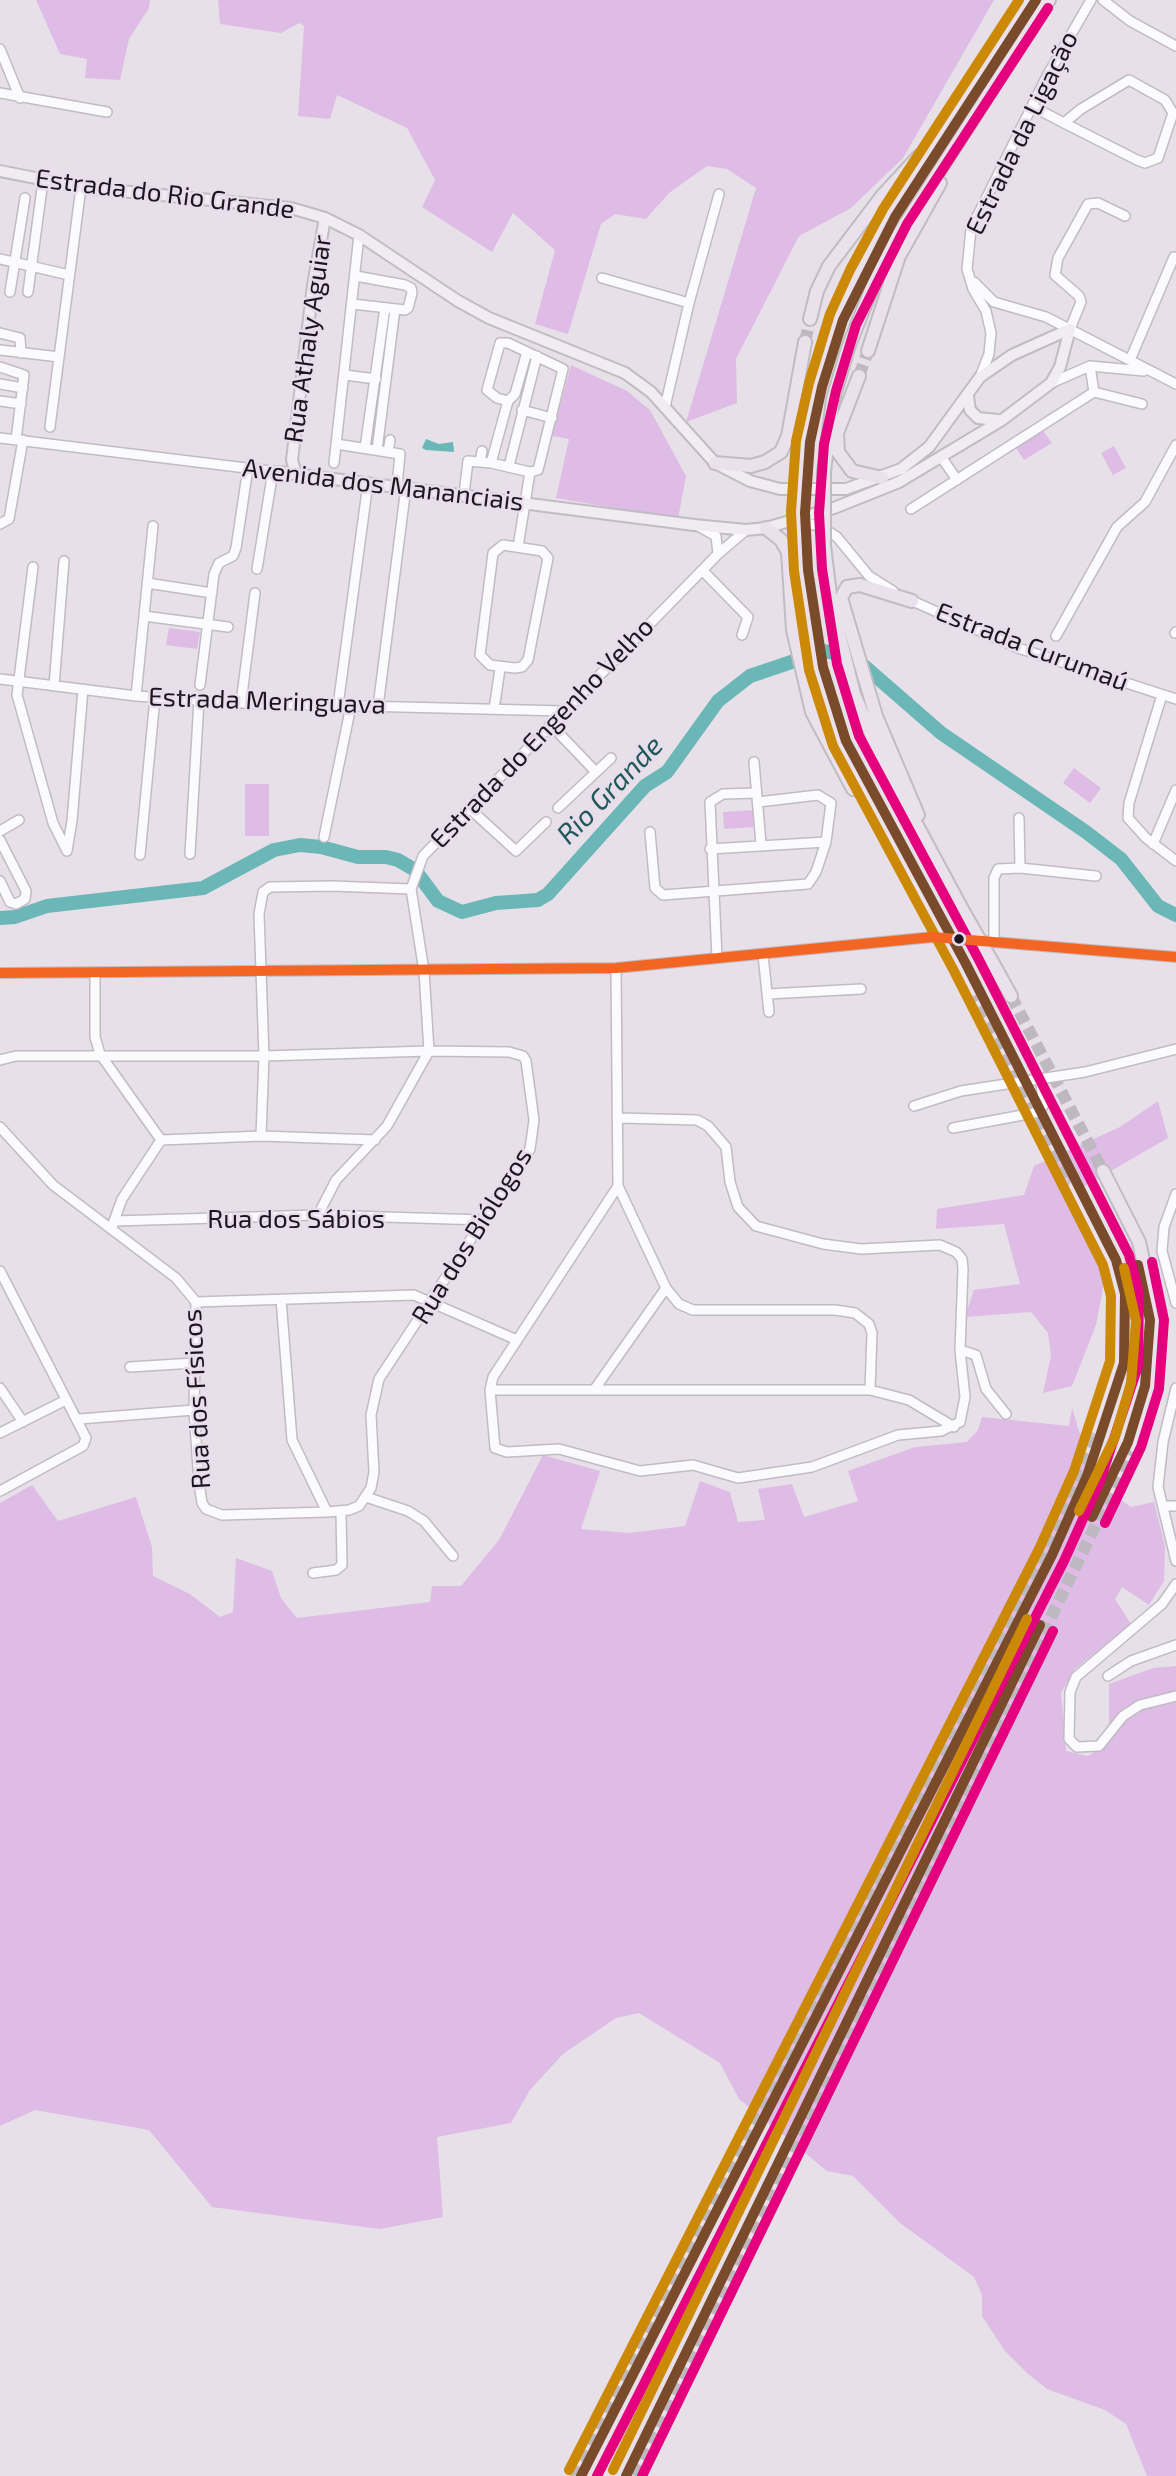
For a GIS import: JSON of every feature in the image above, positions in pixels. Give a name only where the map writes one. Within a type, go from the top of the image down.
[{"type":"highway","points":[[972,990],[852,768],[817,668],[803,597],[801,474],[813,391],[845,297],[887,216],[1026,0]]},
{"type":"highway","points":[[1011,996],[919,829],[867,727],[839,641],[824,546],[824,472],[833,399],[865,301],[893,243],[1049,0]]},
{"type":"highway","points":[[810,319],[817,291],[829,266],[898,178],[935,141]]},
{"type":"highway","points":[[868,351],[895,267],[933,198],[944,166]]},
{"type":"highway","points":[[715,463],[751,466],[765,463],[781,452],[788,436],[805,342]]},
{"type":"highway","points":[[859,376],[837,433],[838,452],[852,471],[882,478]]},
{"type":"highway","points":[[766,528],[781,540],[788,552],[793,630],[800,668],[821,732],[905,879],[919,894]]},
{"type":"highway","points":[[912,601],[860,585],[848,587],[842,594],[842,608],[853,646],[895,766],[916,808],[919,829]]},
{"type":"highway","points":[[1103,1171],[1139,1242],[1153,1305],[1156,1346],[1152,1379],[1134,1446]]},
{"type":"highway","points":[[1075,1186],[1101,1242],[1118,1296],[1116,1363],[1111,1388],[1096,1428]]},
{"type":"main road","name":"Estrada do Rio Grande","points":[[0,171],[81,187],[291,208],[325,218],[359,235],[458,301],[520,332],[625,373],[663,401],[715,463],[750,481],[780,489],[846,489],[882,478],[929,447],[980,377],[1040,340],[1070,329]]},
{"type":"main road","name":"Rua Athaly Aguiar","points":[[296,474],[292,460],[325,218]]},
{"type":"main road","points":[[322,232],[341,225]]},
{"type":"main road","points":[[766,528],[867,496],[942,458],[1002,420],[1051,383],[1063,358],[1070,329]]},
{"type":"main road","points":[[1040,340],[1054,346],[1063,358]]},
{"type":"main road","points":[[968,396],[970,410],[978,418],[988,421],[1002,420]]},
{"type":"main road","name":"Rua Athaly Aguiar","points":[[276,472],[292,460]]},
{"type":"main road","name":"Avenida dos Mananciais","points":[[276,472],[694,525],[746,530],[766,528]]},
{"type":"street","name":"Estrada da Ligação","points":[[980,377],[989,354],[991,333],[986,311],[972,289],[967,269],[967,242],[975,219],[1032,106],[1091,0]]},
{"type":"street","points":[[1103,0],[1130,21],[1176,46]]},
{"type":"street","points":[[0,49],[20,98]]},
{"type":"street","points":[[1032,106],[1064,123],[1137,160],[1151,163],[1158,158],[1170,132],[1173,113],[1165,100],[1129,80],[1081,108],[1064,123]]},
{"type":"street","points":[[0,93],[107,111]]},
{"type":"street","points":[[28,292],[43,181]]},
{"type":"street","points":[[50,427],[81,187]]},
{"type":"street","points":[[663,401],[719,194]]},
{"type":"street","points":[[10,292],[25,198]]},
{"type":"street","points":[[1125,216],[1098,203],[1087,204],[1058,258],[1055,275],[1079,296],[1081,302],[1070,329],[1176,384]]},
{"type":"street","points":[[334,463],[359,235]]},
{"type":"street","points":[[1130,360],[1175,258],[1163,253]]},
{"type":"street","points":[[0,259],[69,275]]},
{"type":"street","name":"Estrada da Ligação","points":[[967,269],[980,290],[994,302],[1037,313],[1070,329]]},
{"type":"street","points":[[353,304],[390,309],[408,307],[411,288],[356,276]]},
{"type":"street","points":[[602,278],[688,303]]},
{"type":"street","points":[[365,448],[390,309]]},
{"type":"street","points":[[377,450],[390,309]]},
{"type":"street","points":[[0,333],[20,338],[21,353]]},
{"type":"street","points":[[474,462],[509,466],[530,472],[538,470],[563,369],[502,342],[496,350],[488,390],[497,398],[508,401]]},
{"type":"street","points":[[0,350],[59,358]]},
{"type":"street","points":[[1051,383],[1090,366],[1111,351]]},
{"type":"street","points":[[491,463],[508,401],[515,394],[532,354]]},
{"type":"street","points":[[509,466],[532,354]]},
{"type":"street","points":[[1090,366],[1112,366],[1156,373]]},
{"type":"street","points":[[1090,366],[1094,392]]},
{"type":"street","points":[[0,367],[23,373],[19,440],[9,519],[0,524]]},
{"type":"street","points":[[345,375],[376,379]]},
{"type":"street","points":[[0,384],[23,388]]},
{"type":"street","points":[[911,509],[1094,392],[1142,404]]},
{"type":"street","points":[[0,401],[20,404]]},
{"type":"street","points":[[522,410],[552,418]]},
{"type":"street","name":"Avenida dos Mananciais","points":[[0,438],[276,472]]},
{"type":"street","points":[[379,699],[398,486],[390,440]]},
{"type":"street","points":[[336,444],[394,453]]},
{"type":"street","points":[[1056,635],[1117,527],[1145,502],[1176,445]]},
{"type":"street","points":[[467,495],[474,462],[482,451]]},
{"type":"street","points":[[942,458],[957,480]]},
{"type":"street","points":[[200,685],[216,567],[233,556],[236,548],[247,468]]},
{"type":"street","points":[[257,569],[276,472]]},
{"type":"street","points":[[517,547],[530,472]]},
{"type":"street","points":[[339,698],[368,483]]},
{"type":"street","name":"Estrada Curumaú","points":[[792,521],[820,526],[830,531],[848,548],[869,576],[912,601],[995,639],[1176,699]]},
{"type":"street","points":[[694,525],[716,536],[718,554]]},
{"type":"street","points":[[136,696],[153,526]]},
{"type":"street","name":"Estrada do Engenho Velho","points":[[411,888],[423,856],[702,570],[746,530]]},
{"type":"street","points":[[503,545],[542,551],[548,556],[548,563],[528,660],[522,667],[500,669],[490,665],[480,655],[495,550],[503,545]]},
{"type":"street","points":[[54,686],[64,561]]},
{"type":"street","points":[[33,566],[18,681],[21,710],[53,823],[65,851],[69,849],[83,689]]},
{"type":"street","points":[[702,570],[748,617],[742,635]]},
{"type":"street","points":[[147,583],[212,593]]},
{"type":"street","points":[[241,703],[255,593]]},
{"type":"street","points":[[144,616],[228,627]]},
{"type":"street","points":[[494,709],[500,669]]},
{"type":"street","name":"Estrada Meringuava","points":[[0,678],[155,698],[241,703],[563,711]]},
{"type":"street","points":[[1162,695],[1128,811],[1131,824],[1176,861]]},
{"type":"street","points":[[140,855],[155,698]]},
{"type":"street","points":[[190,854],[199,700]]},
{"type":"street","points":[[324,837],[351,706]]},
{"type":"street","points":[[535,710],[596,772]]},
{"type":"street","points":[[558,808],[611,758]]},
{"type":"street","points":[[754,762],[761,844]]},
{"type":"street","points":[[1153,844],[1176,790]]},
{"type":"street","points":[[650,832],[653,878],[658,893],[714,893],[808,884],[817,872],[826,842],[831,821],[831,803],[823,796],[757,798],[723,794],[710,802],[710,849],[714,893],[717,958]]},
{"type":"street","points":[[469,808],[516,851],[546,822]]},
{"type":"street","points":[[1019,818],[1020,867]]},
{"type":"street","points":[[0,831],[19,820]]},
{"type":"street","points":[[53,823],[72,821]]},
{"type":"street","points":[[0,840],[26,891],[25,898],[16,904],[10,902],[0,881]]},
{"type":"street","points":[[710,849],[826,842]]},
{"type":"street","points":[[994,940],[996,872],[1001,867],[1096,876]]},
{"type":"street","points":[[261,1136],[264,1056],[260,898],[266,889],[332,886],[411,888],[424,971],[429,1051],[391,1120],[336,1181],[318,1216]]},
{"type":"street","points":[[0,973],[615,968],[933,937],[1176,957]]},
{"type":"street","points":[[763,955],[769,1012]]},
{"type":"street","points":[[615,968],[618,1186],[666,1288],[679,1304],[692,1310],[835,1310],[855,1313],[869,1324],[872,1333],[870,1390]]},
{"type":"street","points":[[95,973],[94,1037],[100,1054],[161,1140]]},
{"type":"street","points":[[768,995],[861,989]]},
{"type":"street","points":[[914,1106],[961,1091],[1085,1072],[1176,1049]]},
{"type":"street","name":"Rua dos Biólogos","points":[[0,1060],[16,1056],[100,1054],[264,1056],[429,1051],[509,1052],[518,1053],[526,1061],[534,1120],[533,1139],[516,1174],[379,1380],[371,1415],[373,1472],[366,1497]]},
{"type":"street","points":[[953,1128],[1039,1112],[1044,1104],[1040,1079]]},
{"type":"street","points":[[618,1186],[498,1369],[490,1390],[495,1448],[507,1452],[559,1449],[640,1471],[693,1465],[728,1476],[748,1477],[812,1467],[898,1434],[931,1433],[954,1427],[964,1415],[960,1350],[962,1259],[956,1252],[940,1245],[861,1249],[823,1244],[756,1226],[738,1207],[733,1195],[726,1147],[708,1125],[697,1120],[619,1118]]},
{"type":"street","name":"Rua dos Físicos","points":[[0,1127],[53,1185],[113,1225],[176,1278],[196,1302],[194,1410],[199,1483],[202,1503],[206,1509],[222,1515],[327,1512]]},
{"type":"street","points":[[161,1140],[261,1136],[375,1140]]},
{"type":"street","points":[[113,1225],[122,1199],[161,1140]]},
{"type":"street","points":[[1176,1194],[1164,1227],[1162,1251],[1176,1303]]},
{"type":"street","name":"Rua dos Sábios","points":[[113,1225],[318,1216],[484,1220]]},
{"type":"street","points":[[0,1271],[66,1400],[79,1419],[86,1438],[83,1446],[0,1491]]},
{"type":"street","points":[[594,1390],[666,1288]]},
{"type":"street","points":[[196,1302],[407,1294],[432,1301],[517,1340]]},
{"type":"street","points":[[281,1299],[292,1440],[327,1512],[359,1506],[366,1497],[408,1511],[424,1521],[453,1556]]},
{"type":"street","points":[[960,1350],[976,1355],[986,1390],[1006,1414]]},
{"type":"street","points":[[130,1367],[194,1363]]},
{"type":"street","points":[[0,1388],[23,1422]]},
{"type":"street","points":[[1176,1388],[1159,1467],[1158,1487],[1176,1562]]},
{"type":"street","points":[[490,1390],[870,1390],[909,1400],[954,1427]]},
{"type":"street","points":[[0,1433],[66,1400]]},
{"type":"street","points":[[79,1419],[194,1410]]},
{"type":"street","points":[[1163,1506],[1176,1506]]},
{"type":"street","points":[[313,1573],[336,1570],[342,1565],[341,1511]]},
{"type":"street","points":[[1176,1584],[1162,1604],[1076,1676],[1070,1692],[1069,1739],[1077,1747],[1099,1746],[1123,1716],[1140,1705],[1176,1696]]},
{"type":"street","points":[[1108,1676],[1131,1661],[1176,1645]]},
{"type":"shaded area","points":[[36,0],[150,0],[149,8],[129,39],[120,80],[85,78],[87,59],[60,54]]},
{"type":"shaded area","points":[[218,0],[994,0],[903,158],[851,208],[799,236],[736,359],[737,403],[686,422],[756,188],[727,169],[707,166],[669,193],[646,219],[615,214],[601,224],[568,334],[535,324],[555,250],[513,213],[492,252],[422,207],[435,180],[407,128],[337,95],[330,119],[298,116],[304,26],[299,23],[281,33],[220,24]]},
{"type":"shaded area","points":[[571,365],[627,391],[650,410],[686,476],[678,519],[556,498],[569,439],[552,436]]},
{"type":"shaded area","points":[[1041,428],[1052,443],[1024,460],[1014,445]]},
{"type":"shaded area","points":[[1114,446],[1126,468],[1113,475],[1101,453]]},
{"type":"shaded area","points":[[169,628],[200,632],[197,649],[166,645]]},
{"type":"shaded area","points":[[1074,768],[1101,788],[1090,803],[1063,783]]},
{"type":"shaded area","points":[[245,784],[269,784],[269,836],[245,836]]},
{"type":"shaded area","points":[[753,810],[754,827],[724,829],[723,812]]},
{"type":"shaded area","points":[[1158,1101],[1168,1138],[1064,1198],[1094,1241],[1105,1278],[1096,1325],[1072,1386],[1043,1393],[1051,1356],[1048,1333],[1031,1312],[965,1317],[974,1290],[1020,1284],[1004,1224],[936,1229],[937,1209],[1024,1195],[1034,1166],[1120,1127]]},
{"type":"shaded area","points":[[1072,1408],[1095,1482],[1131,1507],[1154,1502],[1165,1546],[1164,1581],[1149,1605],[1122,1587],[1115,1599],[1131,1624],[1075,1669],[1061,1693],[1066,1751],[1088,1756],[1109,1743],[1109,1684],[1153,1668],[1176,1666],[1176,2476],[1147,2476],[1126,2424],[1105,2410],[1047,2389],[1028,2374],[1005,2351],[982,2316],[982,2295],[974,2277],[900,2223],[853,2176],[827,2171],[739,2099],[720,2063],[639,2013],[616,2018],[563,2054],[530,2090],[511,2123],[437,2137],[443,2217],[380,2229],[212,2207],[149,2130],[35,2110],[0,2126],[0,1503],[32,1485],[58,1521],[136,1497],[152,1547],[153,1576],[190,1594],[220,1617],[233,1612],[236,1558],[272,1571],[281,1598],[297,1618],[430,1602],[432,1586],[461,1586],[499,1540],[543,1455],[600,1471],[581,1529],[629,1533],[685,1526],[700,1481],[730,1492],[738,1522],[765,1520],[758,1489],[792,1484],[804,1517],[858,1501],[848,1471],[915,1447],[967,1442],[978,1430],[982,1417],[1069,1426]]},
{"type":"water","points":[[426,439],[439,444],[453,442],[454,452],[426,450],[422,448]]},
{"type":"waterway","name":"Rio Grande","points":[[0,918],[15,917],[47,906],[203,888],[274,850],[300,845],[321,847],[358,857],[398,860],[415,870],[438,901],[462,912],[496,903],[538,900],[548,894],[645,786],[667,772],[718,701],[750,676],[824,651],[839,654],[863,665],[941,733],[1086,832],[1121,859],[1158,906],[1176,915]]},
{"type":"tunnel","points":[[805,342],[810,319]]},
{"type":"tunnel","points":[[859,376],[868,351]]},
{"type":"tunnel","points":[[972,990],[1075,1186]]},
{"type":"tunnel","points":[[1011,996],[1103,1171]]},
{"type":"tunnel","points":[[571,2476],[1043,1554],[1096,1428]]},
{"type":"tunnel","points":[[635,2476],[1134,1446]]},
{"type":"transit line","points":[[569,2470],[1039,1549],[1074,1471],[1110,1361],[1111,1296],[1103,1265],[954,971],[833,746],[809,670],[794,571],[791,512],[796,441],[809,383],[830,314],[883,209],[1019,0]]},
{"type":"transit line","points":[[581,2476],[1052,1555],[1087,1476],[1124,1363],[1125,1294],[1116,1260],[966,964],[846,741],[823,667],[808,570],[805,513],[810,442],[822,387],[843,320],[895,217],[1036,0]]},
{"type":"transit line","points":[[597,2476],[1064,1561],[1100,1481],[1138,1366],[1139,1293],[1129,1255],[978,958],[859,736],[837,664],[822,569],[819,513],[824,444],[836,391],[856,325],[907,224],[1048,8]]},
{"type":"transit line","points":[[0,973],[616,968],[933,937],[1176,957]]},
{"type":"transit line","points":[[1105,1523],[1141,1447],[1159,1389],[1164,1320],[1152,1262]]},
{"type":"transit line","points":[[1092,1517],[1128,1442],[1145,1386],[1150,1320],[1138,1265]]},
{"type":"transit line","points":[[1079,1511],[1115,1437],[1131,1383],[1136,1321],[1124,1268]]},
{"type":"transit line","points":[[613,2470],[1027,1619]]},
{"type":"transit line","points":[[626,2476],[1040,1625]]},
{"type":"transit line","points":[[642,2476],[1053,1631]]}]
